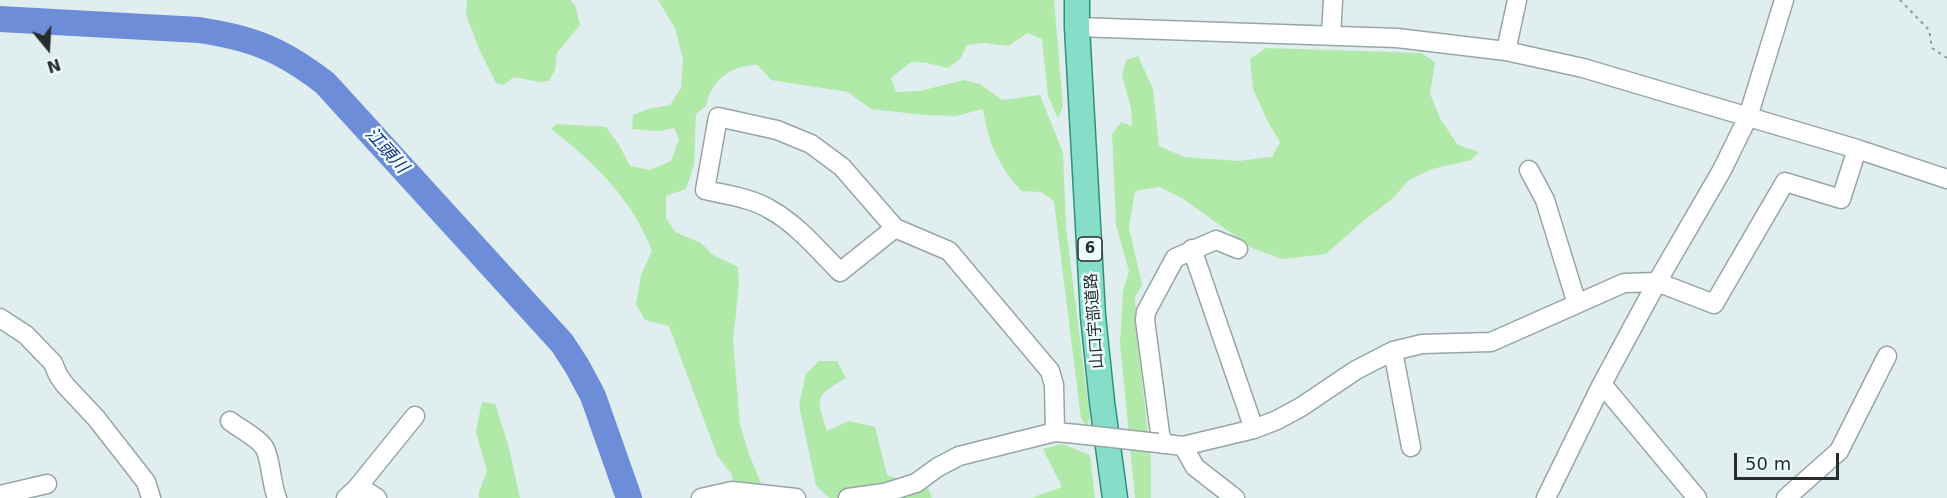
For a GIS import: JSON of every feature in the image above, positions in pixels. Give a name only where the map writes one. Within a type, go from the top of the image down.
[{"type":"main road","name":"山口宇部道路","points":[[1077,0],[1094,316],[1102,402],[1115,498]]},
{"type":"street","points":[[1331,35],[1334,0]]},
{"type":"street","points":[[1506,51],[1517,0]]},
{"type":"street","points":[[1546,498],[1602,384],[1657,282],[1722,170],[1748,117],[1784,0]]},
{"type":"street","points":[[1077,27],[1398,38],[1506,51],[1583,68],[1857,149],[1947,179]]},
{"type":"street","points":[[895,228],[840,272],[801,234],[771,210],[747,200],[705,190],[718,117],[777,130],[811,144],[842,167],[895,228],[949,251],[1050,371],[1054,385],[1055,432]]},
{"type":"street","points":[[848,498],[884,493],[916,483],[938,467],[959,456],[1055,432],[1183,446],[1254,429],[1301,407],[1356,370],[1393,351],[1422,344],[1491,342],[1624,283],[1657,282],[1714,304],[1785,182],[1841,199],[1857,149]]},
{"type":"street","points":[[1529,170],[1545,200],[1577,304]]},
{"type":"street","points":[[1160,444],[1145,320],[1146,312],[1175,258],[1216,240],[1238,249]]},
{"type":"street","points":[[1192,249],[1254,429]]},
{"type":"street","points":[[0,318],[26,334],[53,363],[65,385],[96,418],[146,482],[151,498]]},
{"type":"street","points":[[1393,351],[1411,447]]},
{"type":"street","points":[[1786,498],[1839,451],[1887,356]]},
{"type":"street","points":[[1602,384],[1697,498]]},
{"type":"street","points":[[351,493],[416,416]]},
{"type":"street","points":[[230,421],[263,445],[277,498]]},
{"type":"street","points":[[1183,446],[1195,466],[1235,498]]},
{"type":"street","points":[[0,495],[47,484]]},
{"type":"street","points":[[351,493],[363,489],[377,498]]},
{"type":"street","points":[[701,498],[732,491],[796,498]]},
{"type":"path","points":[[1900,0],[1929,30],[1932,48],[1947,58]]},
{"type":"green space","points":[[467,0],[570,0],[575,5],[580,25],[557,53],[555,70],[549,81],[539,82],[514,77],[503,85],[496,83],[480,51],[466,15]]},
{"type":"green space","points":[[658,0],[1054,0],[1063,106],[1058,118],[1048,96],[1042,39],[1028,33],[1008,46],[984,43],[967,45],[960,59],[948,68],[911,62],[891,78],[896,92],[920,91],[964,80],[980,84],[1002,100],[1040,95],[1063,153],[1066,228],[1090,419],[1086,427],[1081,418],[1054,201],[1041,192],[1022,191],[1007,173],[988,132],[983,109],[956,116],[871,109],[848,92],[771,80],[758,65],[748,65],[731,71],[717,82],[708,97],[706,106],[696,114],[694,165],[686,189],[666,196],[666,218],[675,232],[701,243],[713,255],[738,267],[739,286],[733,340],[740,425],[767,498],[735,498],[732,475],[717,455],[669,326],[645,320],[636,304],[641,275],[652,251],[644,232],[623,198],[610,183],[582,154],[551,129],[557,124],[606,127],[630,166],[650,170],[671,161],[679,139],[674,128],[659,131],[632,129],[633,115],[648,109],[670,105],[681,88],[683,60],[675,28]]},
{"type":"green space","points":[[1266,48],[1421,53],[1435,62],[1430,94],[1441,120],[1458,145],[1479,152],[1471,160],[1432,169],[1409,180],[1392,199],[1326,254],[1282,259],[1252,248],[1182,198],[1159,187],[1135,191],[1129,228],[1142,285],[1135,297],[1151,461],[1151,498],[1135,498],[1120,343],[1123,291],[1129,271],[1116,225],[1112,134],[1121,122],[1132,126],[1131,108],[1122,76],[1126,60],[1138,56],[1153,89],[1159,146],[1184,157],[1238,161],[1272,157],[1280,142],[1253,89],[1250,59]]},
{"type":"green space","points":[[819,361],[837,361],[846,378],[828,389],[820,398],[827,431],[849,421],[875,427],[887,475],[928,488],[932,498],[829,498],[816,485],[799,405],[806,374]]},
{"type":"green space","points":[[482,402],[495,404],[508,444],[520,498],[479,498],[487,471],[476,432]]},
{"type":"green space","points":[[1062,444],[1090,455],[1095,498],[1031,498],[1062,487],[1043,449]]},
{"type":"waterway","name":"江頭川","points":[[0,19],[218,33],[266,47],[295,62],[325,83],[562,343],[593,396],[629,498]]}]
